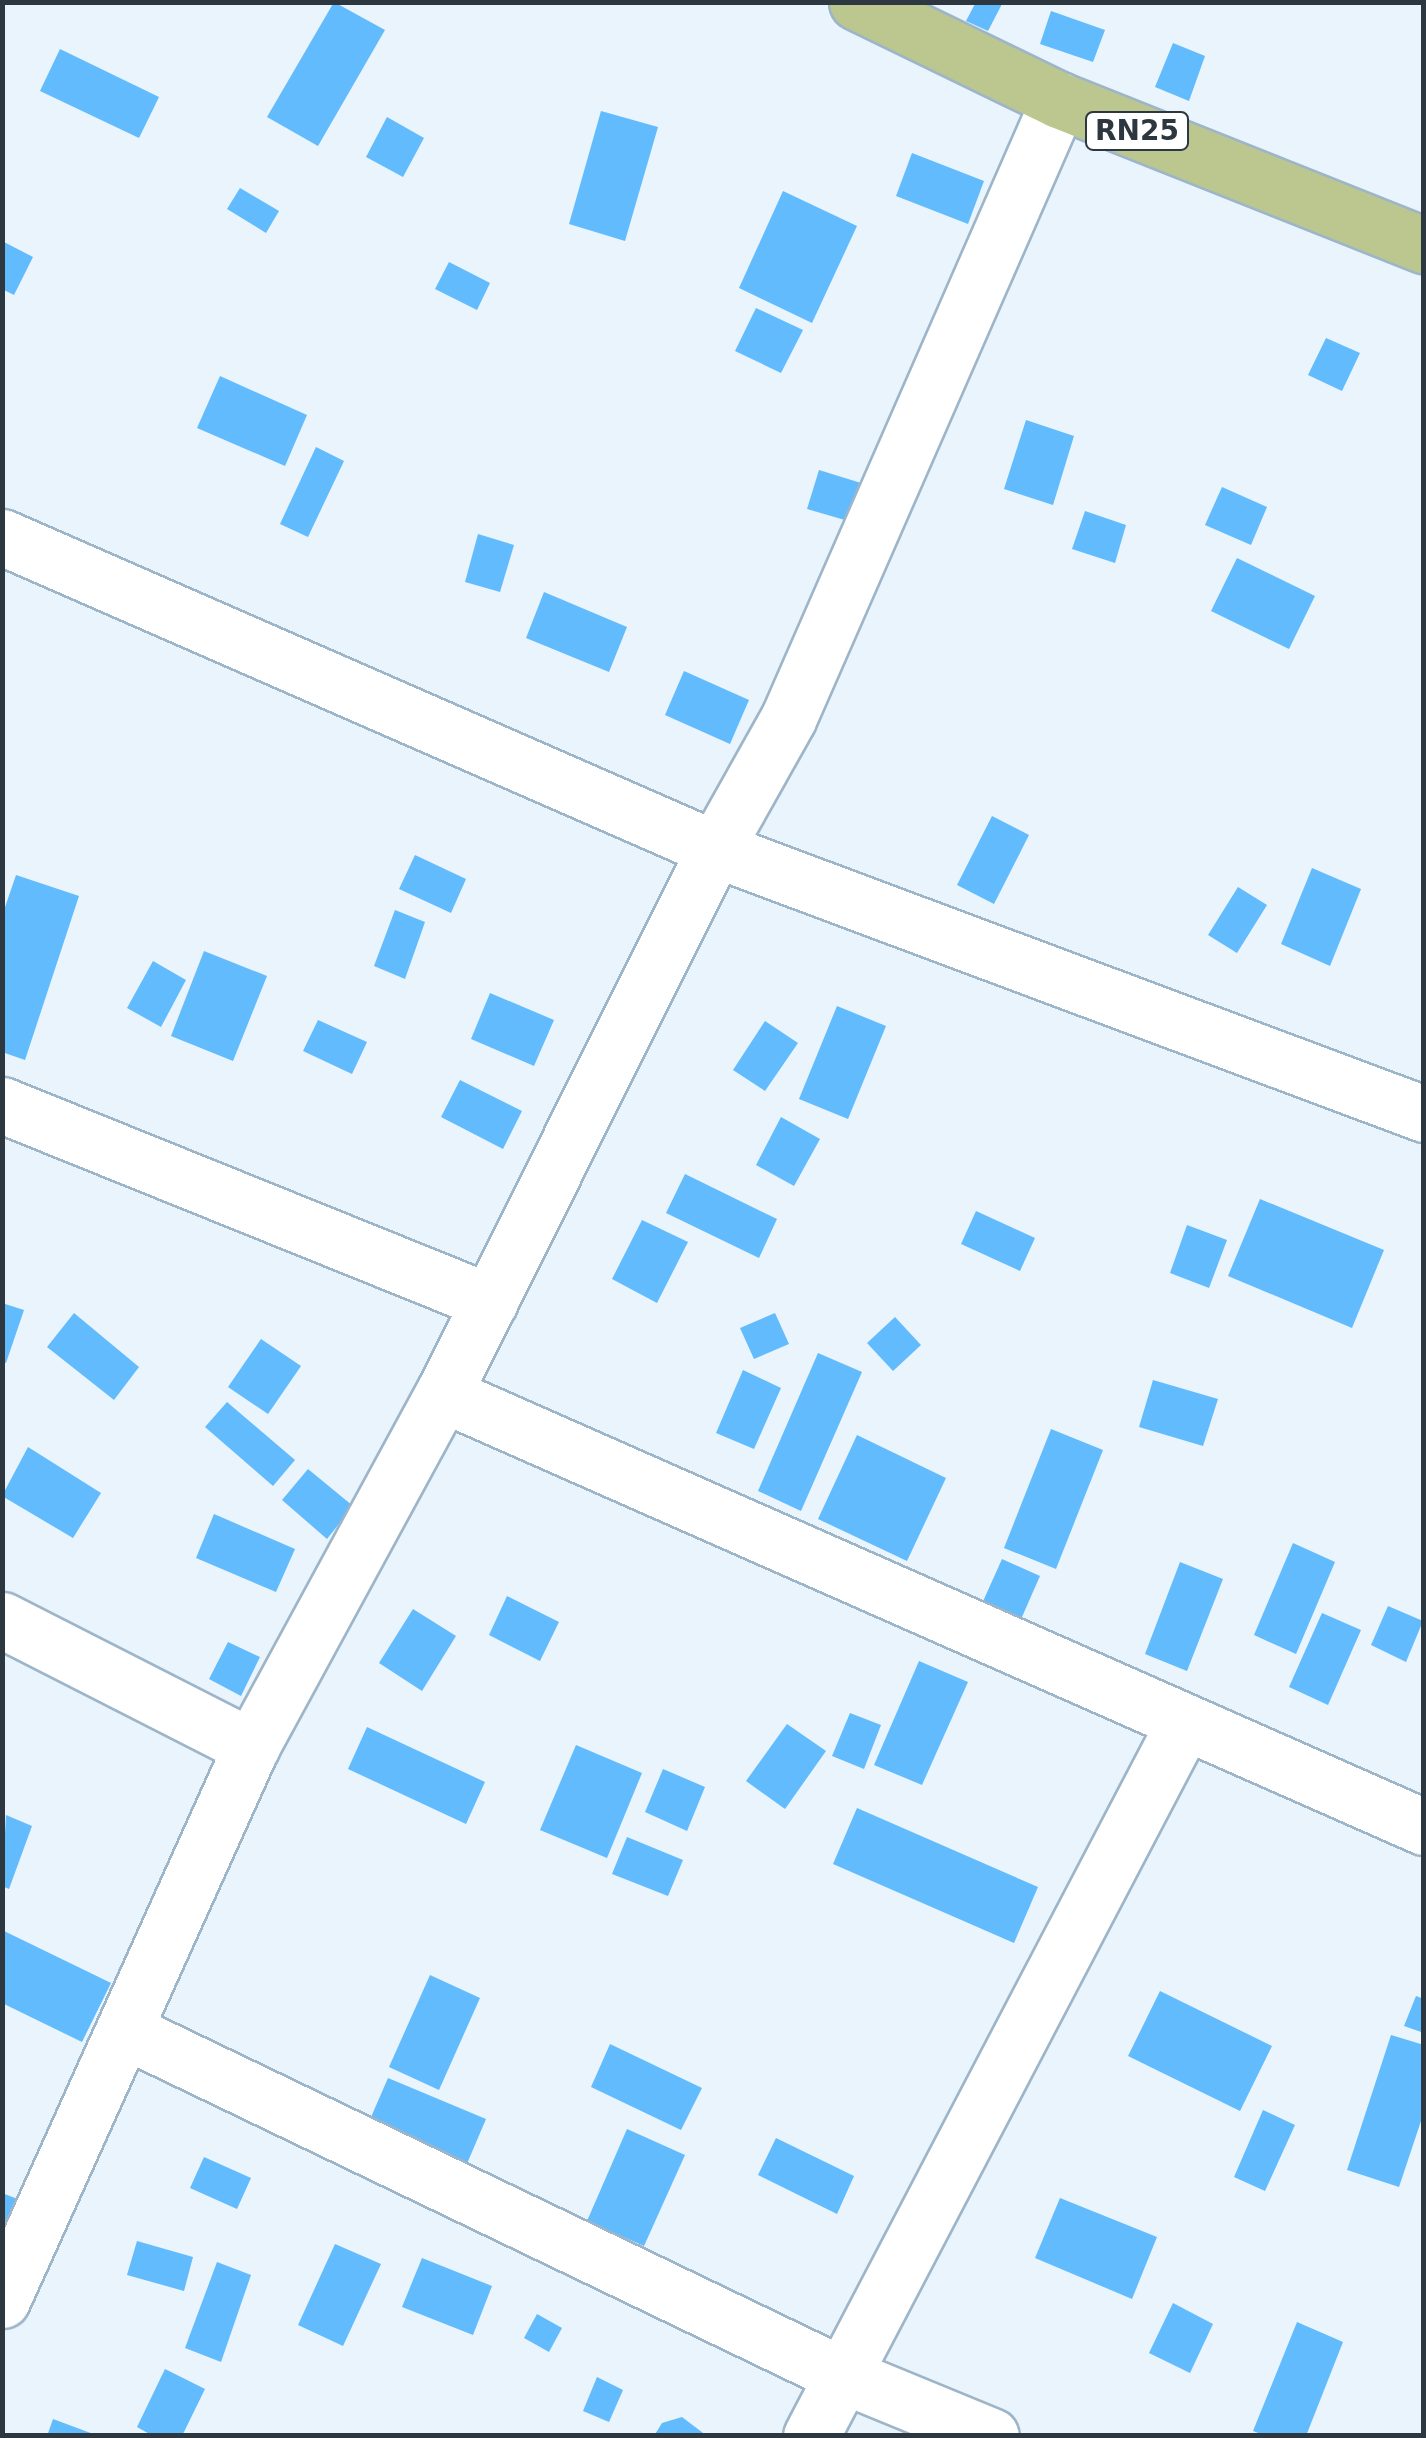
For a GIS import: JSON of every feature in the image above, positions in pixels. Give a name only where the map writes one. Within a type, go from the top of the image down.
[{"type":"main road","name":"RN25","points":[[857,2],[1059,100],[1424,245]]},
{"type":"street","points":[[6,2278],[126,2030],[251,1748],[443,1394],[716,849],[788,719],[1059,100]]},
{"type":"street","points":[[2,536],[716,849],[1424,1114]]},
{"type":"street","points":[[2,1105],[490,1302]]},
{"type":"street","points":[[443,1394],[1182,1726],[1424,1828]]},
{"type":"street","points":[[2,1620],[251,1748]]},
{"type":"street","points":[[811,2436],[840,2374],[1182,1726]]},
{"type":"street","points":[[126,2030],[840,2374],[991,2436]]},
{"type":"building","points":[[334,2],[385,30],[318,146],[267,117]]},
{"type":"building","points":[[976,2],[1003,2],[988,31],[966,21]]},
{"type":"building","points":[[1051,11],[1105,30],[1093,62],[1040,44]]},
{"type":"building","points":[[1173,43],[1205,56],[1189,101],[1155,87]]},
{"type":"building","points":[[60,49],[159,97],[139,138],[40,91]]},
{"type":"building","points":[[601,111],[658,127],[625,241],[569,224]]},
{"type":"building","points":[[387,117],[424,138],[403,177],[366,157]]},
{"type":"building","points":[[912,153],[984,181],[968,224],[896,196]]},
{"type":"building","points":[[240,188],[279,211],[266,233],[227,209]]},
{"type":"building","points":[[783,191],[857,226],[812,323],[739,288]]},
{"type":"building","points":[[2,241],[33,257],[14,295],[2,289]]},
{"type":"building","points":[[449,262],[490,283],[477,310],[435,289]]},
{"type":"building","points":[[756,308],[803,330],[781,373],[735,351]]},
{"type":"building","points":[[1326,338],[1360,353],[1342,391],[1308,375]]},
{"type":"building","points":[[220,376],[307,415],[285,466],[197,428]]},
{"type":"building","points":[[1026,420],[1074,436],[1053,505],[1004,489]]},
{"type":"building","points":[[316,447],[344,461],[308,537],[280,524]]},
{"type":"building","points":[[819,470],[874,487],[862,525],[807,509]]},
{"type":"building","points":[[1222,487],[1267,507],[1251,545],[1205,525]]},
{"type":"building","points":[[1085,511],[1126,525],[1115,563],[1072,549]]},
{"type":"building","points":[[478,534],[514,545],[500,592],[465,582]]},
{"type":"building","points":[[1237,558],[1315,596],[1289,649],[1211,611]]},
{"type":"building","points":[[544,592],[627,627],[609,672],[526,638]]},
{"type":"building","points":[[684,671],[749,700],[730,744],[665,715]]},
{"type":"building","points":[[992,816],[1029,835],[994,904],[957,885]]},
{"type":"building","points":[[415,855],[466,879],[451,913],[399,889]]},
{"type":"building","points":[[1312,868],[1361,889],[1330,966],[1281,944]]},
{"type":"building","points":[[16,875],[79,896],[25,1060],[2,1052],[2,916]]},
{"type":"building","points":[[1238,887],[1267,905],[1237,953],[1208,935]]},
{"type":"building","points":[[395,910],[425,922],[405,979],[374,966]]},
{"type":"building","points":[[204,951],[267,976],[233,1061],[171,1036]]},
{"type":"building","points":[[153,961],[186,980],[161,1027],[127,1008]]},
{"type":"building","points":[[490,993],[554,1020],[534,1066],[471,1039]]},
{"type":"building","points":[[837,1006],[886,1026],[848,1119],[799,1099]]},
{"type":"building","points":[[318,1020],[367,1042],[352,1074],[303,1051]]},
{"type":"building","points":[[765,1021],[798,1043],[765,1091],[733,1070]]},
{"type":"building","points":[[460,1080],[522,1111],[503,1149],[441,1117]]},
{"type":"building","points":[[781,1117],[820,1139],[794,1186],[756,1165]]},
{"type":"building","points":[[685,1174],[777,1219],[759,1258],[666,1213]]},
{"type":"building","points":[[1260,1199],[1384,1250],[1352,1328],[1228,1276]]},
{"type":"building","points":[[976,1211],[1035,1238],[1020,1271],[961,1244]]},
{"type":"building","points":[[642,1220],[688,1242],[657,1303],[612,1279]]},
{"type":"building","points":[[1187,1225],[1227,1240],[1209,1288],[1170,1273]]},
{"type":"building","points":[[2,1303],[24,1310],[6,1363],[2,1362]]},
{"type":"building","points":[[74,1313],[139,1367],[114,1400],[47,1347]]},
{"type":"building","points":[[775,1313],[789,1344],[754,1359],[740,1328]]},
{"type":"building","points":[[895,1317],[921,1345],[893,1371],[867,1343]]},
{"type":"building","points":[[261,1339],[301,1366],[268,1414],[228,1387]]},
{"type":"building","points":[[818,1353],[862,1372],[801,1511],[758,1491]]},
{"type":"building","points":[[743,1370],[781,1388],[754,1449],[716,1433]]},
{"type":"building","points":[[1153,1380],[1218,1399],[1203,1446],[1139,1427]]},
{"type":"building","points":[[227,1402],[295,1460],[273,1486],[205,1427]]},
{"type":"building","points":[[1051,1429],[1103,1450],[1056,1569],[1004,1548]]},
{"type":"building","points":[[857,1435],[946,1478],[907,1561],[818,1519]]},
{"type":"building","points":[[28,1447],[101,1493],[73,1538],[2,1496]]},
{"type":"building","points":[[308,1469],[353,1506],[327,1539],[282,1500]]},
{"type":"building","points":[[214,1514],[295,1549],[276,1592],[196,1558]]},
{"type":"building","points":[[1293,1543],[1335,1562],[1296,1654],[1254,1635]]},
{"type":"building","points":[[1002,1559],[1040,1576],[1018,1626],[980,1608]]},
{"type":"building","points":[[1180,1562],[1223,1579],[1187,1671],[1145,1654]]},
{"type":"building","points":[[507,1596],[559,1622],[540,1661],[489,1635]]},
{"type":"building","points":[[1388,1606],[1423,1621],[1406,1662],[1371,1645]]},
{"type":"building","points":[[413,1609],[456,1636],[422,1691],[379,1663]]},
{"type":"building","points":[[1322,1613],[1361,1630],[1328,1705],[1289,1687]]},
{"type":"building","points":[[228,1642],[260,1657],[241,1696],[209,1679]]},
{"type":"building","points":[[919,1661],[968,1682],[922,1785],[874,1765]]},
{"type":"building","points":[[850,1713],[881,1725],[864,1769],[832,1756]]},
{"type":"building","points":[[787,1724],[826,1751],[785,1809],[746,1781]]},
{"type":"building","points":[[367,1727],[485,1782],[466,1824],[348,1769]]},
{"type":"building","points":[[576,1745],[642,1773],[607,1858],[540,1830]]},
{"type":"building","points":[[663,1769],[705,1787],[687,1831],[645,1812]]},
{"type":"building","points":[[857,1808],[1038,1887],[1014,1943],[833,1864]]},
{"type":"building","points":[[6,1815],[32,1826],[9,1889],[2,1886]]},
{"type":"building","points":[[627,1837],[683,1860],[668,1896],[612,1874]]},
{"type":"building","points":[[2,1930],[111,1983],[82,2042],[2,2003]]},
{"type":"building","points":[[430,1975],[480,1998],[439,2090],[389,2067]]},
{"type":"building","points":[[1160,1991],[1272,2046],[1240,2111],[1128,2056]]},
{"type":"building","points":[[1416,1996],[1424,1999],[1424,2033],[1404,2026]]},
{"type":"building","points":[[1391,2035],[1424,2045],[1424,2112],[1399,2187],[1347,2170]]},
{"type":"building","points":[[610,2044],[702,2088],[681,2130],[591,2087]]},
{"type":"building","points":[[388,2078],[486,2119],[466,2166],[368,2124]]},
{"type":"building","points":[[1263,2110],[1295,2125],[1265,2191],[1234,2177]]},
{"type":"building","points":[[627,2129],[685,2155],[644,2246],[587,2221]]},
{"type":"building","points":[[776,2138],[854,2176],[837,2214],[758,2175]]},
{"type":"building","points":[[204,2157],[251,2178],[237,2209],[190,2188]]},
{"type":"building","points":[[2,2193],[28,2203],[2,2247]]},
{"type":"building","points":[[1060,2198],[1157,2237],[1132,2299],[1035,2258]]},
{"type":"building","points":[[137,2241],[193,2257],[184,2291],[127,2275]]},
{"type":"building","points":[[335,2244],[381,2264],[343,2346],[298,2325]]},
{"type":"building","points":[[422,2258],[492,2286],[473,2335],[402,2307]]},
{"type":"building","points":[[217,2262],[251,2275],[221,2362],[185,2348]]},
{"type":"building","points":[[1173,2303],[1213,2324],[1190,2373],[1149,2353]]},
{"type":"building","points":[[537,2314],[562,2328],[549,2352],[524,2338]]},
{"type":"building","points":[[1297,2322],[1343,2342],[1306,2436],[1266,2436],[1253,2431]]},
{"type":"building","points":[[165,2369],[205,2389],[182,2436],[153,2436],[137,2427]]},
{"type":"building","points":[[597,2377],[623,2390],[609,2422],[583,2411]]},
{"type":"building","points":[[682,2417],[707,2436],[654,2436],[662,2423]]},
{"type":"building","points":[[53,2419],[96,2435],[96,2436],[47,2436]]}]
